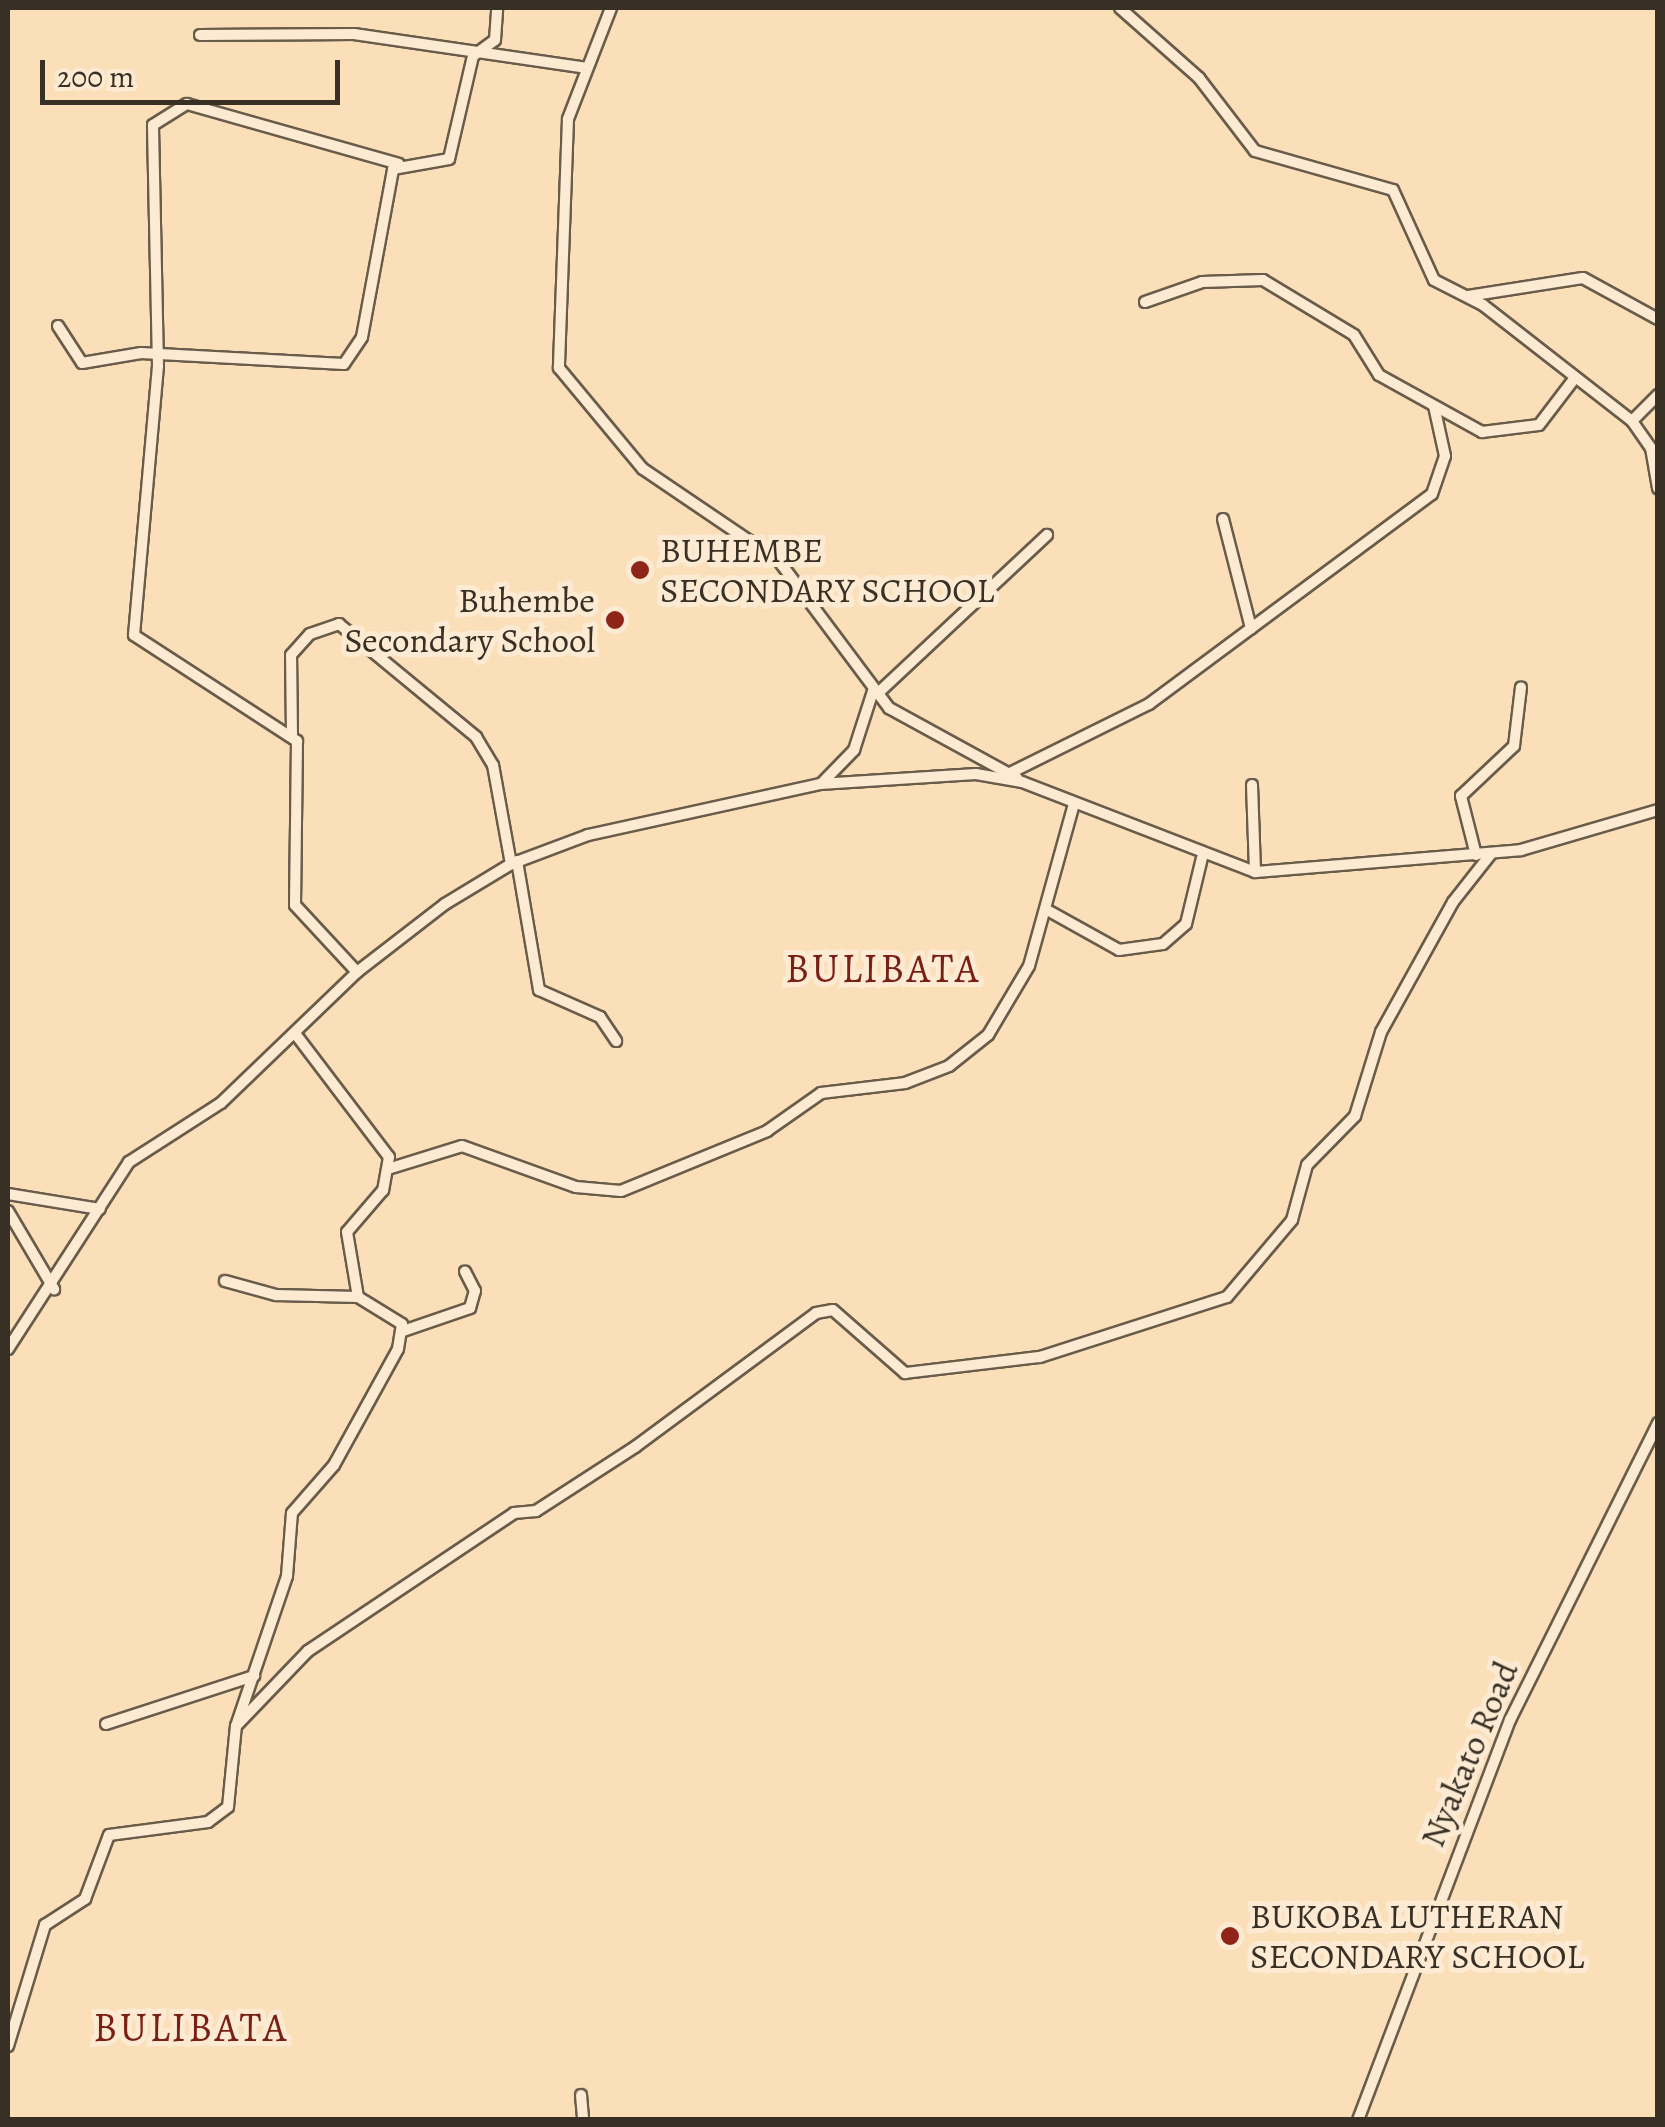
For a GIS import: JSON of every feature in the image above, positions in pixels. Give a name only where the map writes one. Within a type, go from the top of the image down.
[{"type":"street","points":[[292,734],[134,635],[158,355],[153,125],[168,111],[212,108],[399,164],[449,159],[474,52],[495,40],[497,8]]},
{"type":"street","points":[[611,8],[572,98],[562,173],[559,368],[643,469],[778,561],[876,692],[916,726],[1073,808],[1202,858],[1255,872],[1490,855],[1658,810]]},
{"type":"street","points":[[1120,8],[1199,78],[1255,151],[1393,190],[1411,213],[1424,267],[1632,421],[1651,448],[1658,488]]},
{"type":"street","points":[[200,35],[317,32],[586,68]]},
{"type":"street","points":[[58,326],[82,364],[158,355],[333,366],[352,358],[399,164]]},
{"type":"street","points":[[1467,296],[1583,278],[1658,319]]},
{"type":"street","points":[[1145,302],[1202,282],[1264,280],[1342,325],[1379,375],[1482,432],[1520,434],[1539,426],[1574,379]]},
{"type":"street","points":[[1632,421],[1658,394]]},
{"type":"street","points":[[1010,773],[1115,726],[1432,494],[1445,456],[1434,406]]},
{"type":"street","points":[[1224,519],[1251,628]]},
{"type":"street","points":[[820,784],[854,750],[876,692],[1046,535]]},
{"type":"street","points":[[357,972],[295,905],[301,763],[292,734],[291,655],[310,634],[339,624],[476,737],[493,765],[539,990],[600,1017],[616,1041]]},
{"type":"street","points":[[1476,855],[1461,796],[1514,746],[1522,688]]},
{"type":"street","points":[[8,1349],[54,1289],[129,1162],[221,1103],[297,1036],[357,972],[514,862],[623,826],[820,784],[976,774],[1022,782]]},
{"type":"street","points":[[1252,784],[1255,872]]},
{"type":"street","points":[[391,1168],[462,1146],[576,1188],[621,1191],[767,1131],[821,1092],[927,1076],[988,1035],[1049,911],[1073,808]]},
{"type":"street","points":[[236,1726],[308,1651],[514,1513],[536,1511],[635,1447],[816,1313],[833,1310],[905,1373],[1040,1357],[1228,1298],[1292,1220],[1307,1165],[1355,1116],[1381,1032],[1453,902],[1490,855]]},
{"type":"street","points":[[1049,911],[1119,950],[1163,944],[1186,924],[1202,858]]},
{"type":"street","points":[[297,1036],[391,1168]]},
{"type":"street","points":[[358,1297],[350,1221],[383,1190],[391,1168]]},
{"type":"street","points":[[8,1194],[100,1209]]},
{"type":"street","points":[[8,1211],[54,1289]]},
{"type":"street","points":[[403,1331],[470,1308],[475,1291],[465,1271]]},
{"type":"street","points":[[225,1281],[276,1295],[358,1297],[403,1331]]},
{"type":"street","points":[[8,2046],[45,1925],[85,1899],[108,1835],[224,1813],[236,1726],[254,1676],[266,1617],[287,1576],[292,1513],[383,1390],[403,1331]]},
{"type":"street","name":"Nyakato Road","points":[[1358,2120],[1510,1720],[1658,1422]]},
{"type":"street","points":[[106,1724],[254,1676]]},
{"type":"street","points":[[582,2095],[583,2120]]},
{"type":"place","name":"BUHEMBE SECONDARY SCHOOL","points":[[640,570]]},
{"type":"place","name":"Buhembe Secondary School","points":[[615,620]]},
{"type":"place","name":"BUKOBA LUTHERAN SECONDARY SCHOOL","points":[[1230,1936]]},
{"type":"district","name":"BULIBATA","points":[[883,969]]},
{"type":"district","name":"BULIBATA","points":[[191,2028]]}]
